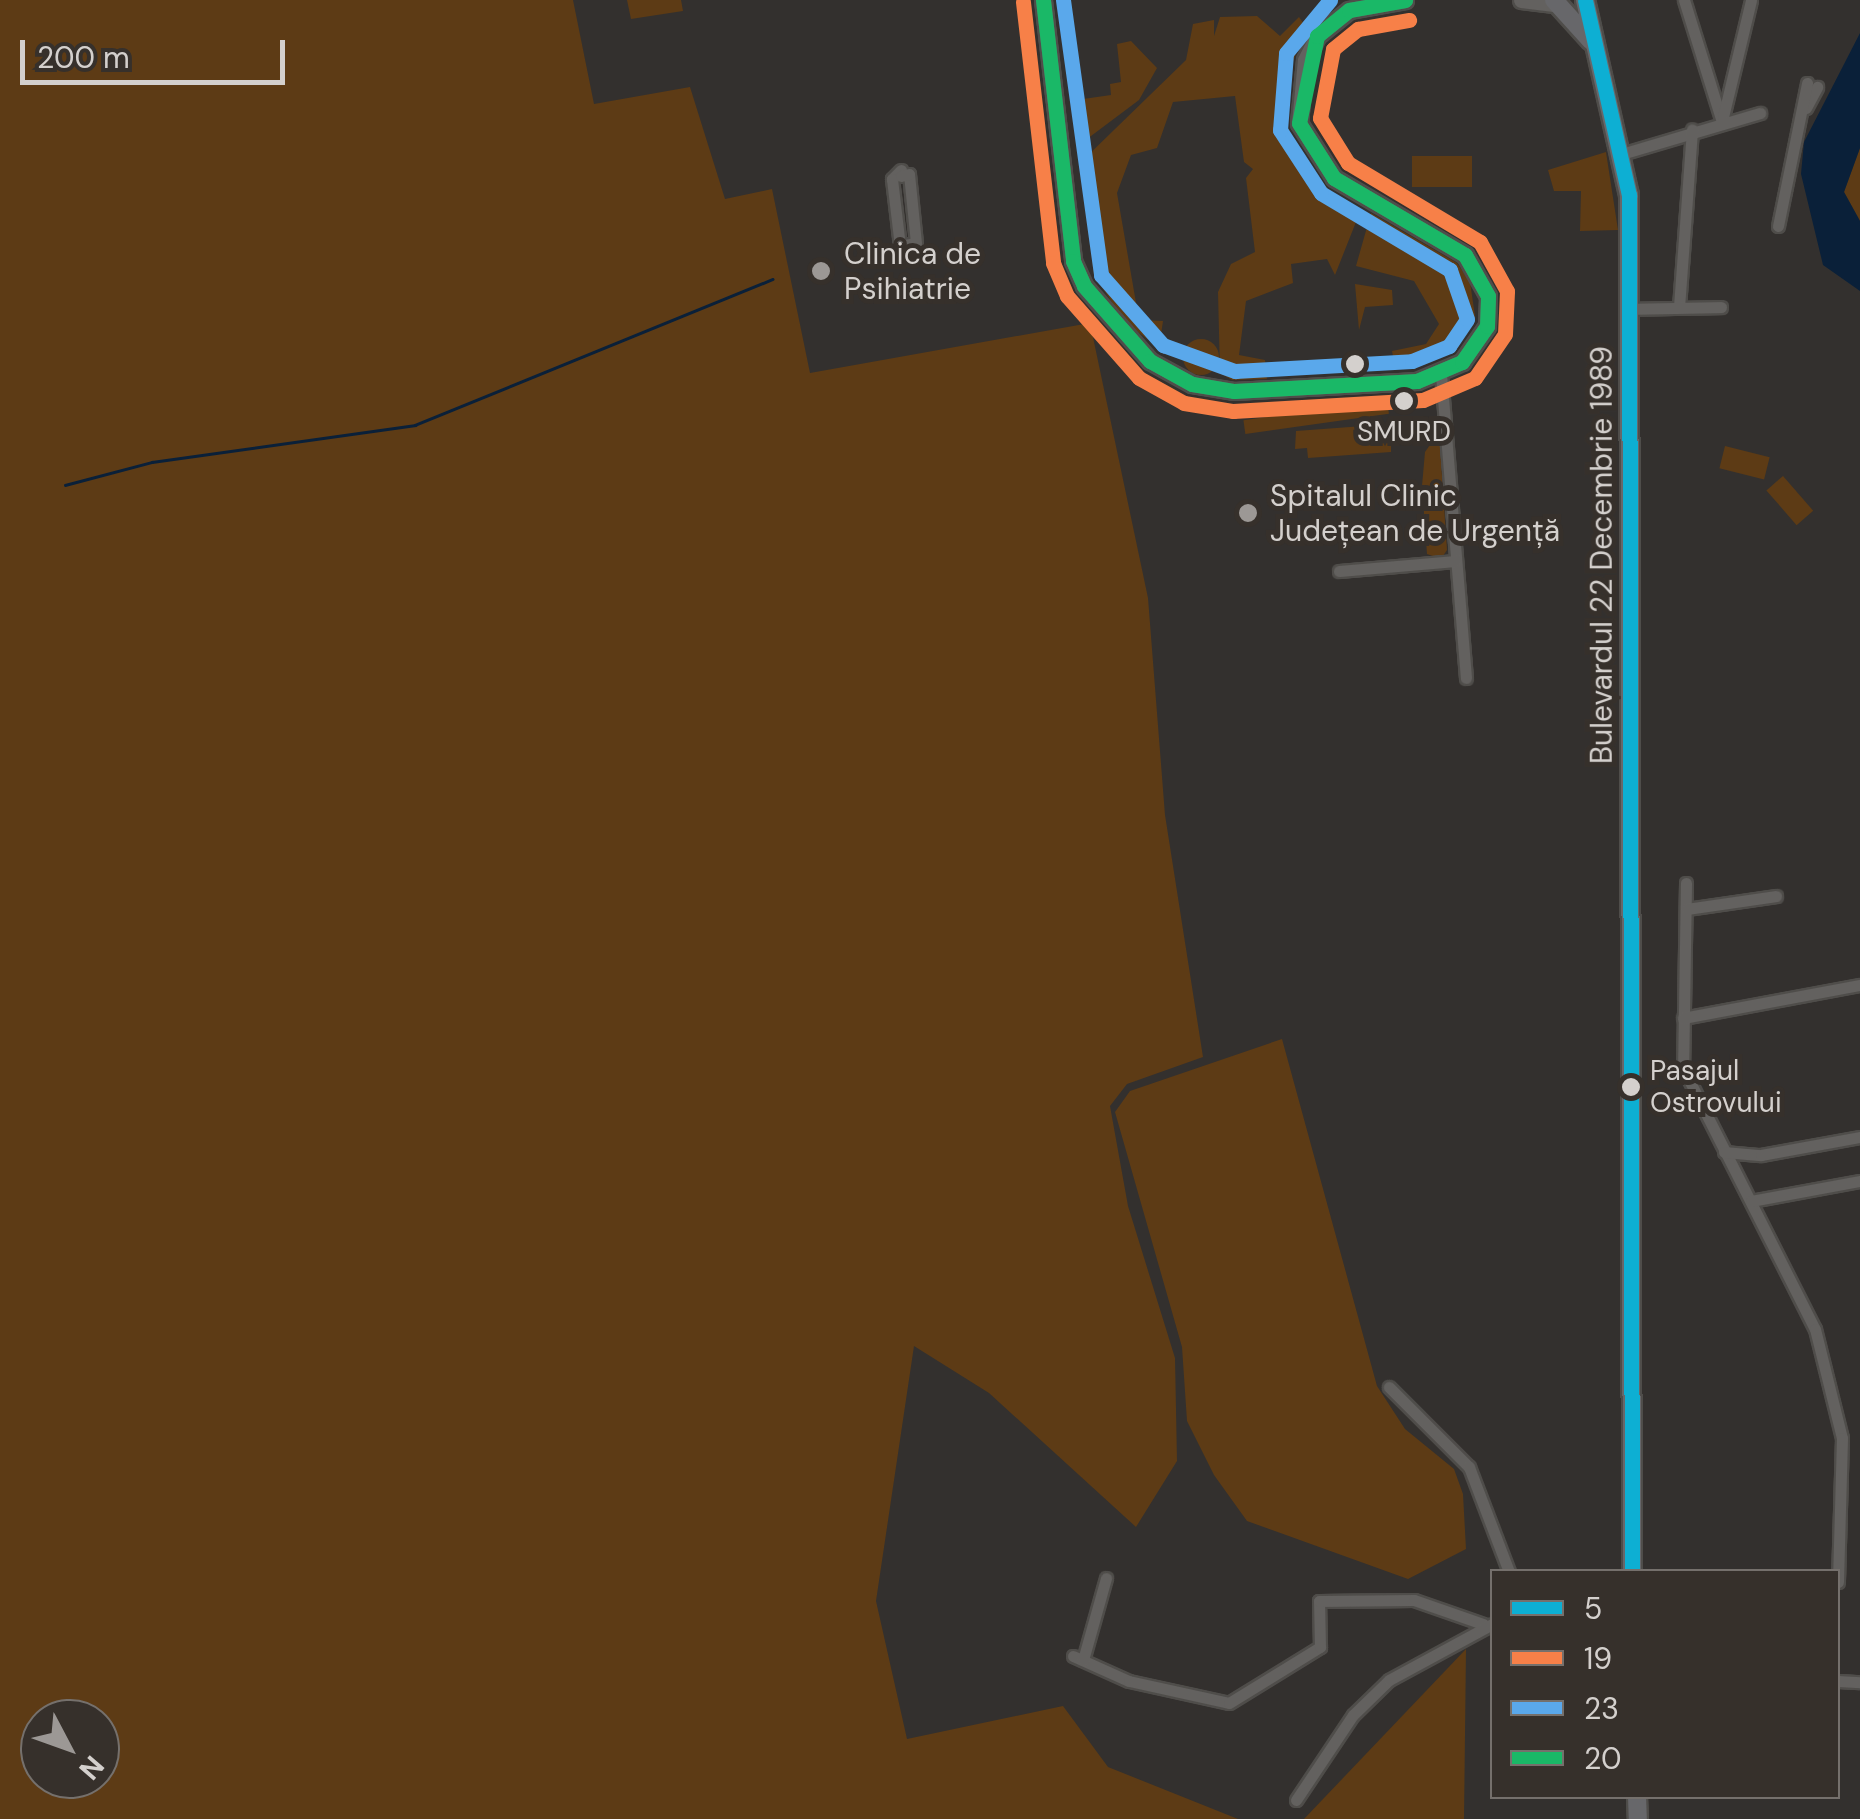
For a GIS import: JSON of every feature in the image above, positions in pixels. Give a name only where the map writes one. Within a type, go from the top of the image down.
[{"type":"main road","points":[[1043,0],[1073,262],[1123,340],[1174,375],[1220,389],[1441,374],[1462,362],[1486,326],[1480,275],[1432,232],[1334,178],[1300,123],[1304,60],[1318,36],[1349,10],[1405,0]]},
{"type":"main road","points":[[1521,0],[1569,2]]},
{"type":"main road","name":"Bulevardul 22 Decembrie 1989","points":[[1569,2],[1594,45],[1625,154],[1629,309],[1632,1569]]},
{"type":"street","points":[[1684,0],[1722,122]]},
{"type":"street","points":[[1722,122],[1752,0]]},
{"type":"street","points":[[1778,226],[1812,85]]},
{"type":"street","points":[[1625,154],[1692,129],[1760,113]]},
{"type":"street","points":[[1679,307],[1692,129]]},
{"type":"street","points":[[901,173],[910,174],[916,243],[900,246],[892,178],[901,173]]},
{"type":"street","points":[[1629,309],[1720,307]]},
{"type":"street","points":[[1441,374],[1466,678]]},
{"type":"street","points":[[1339,571],[1456,561]]},
{"type":"street","points":[[1686,883],[1683,1068],[1815,1329],[1842,1438],[1838,1569]]},
{"type":"street","points":[[1686,910],[1776,896]]},
{"type":"street","points":[[1683,1018],[1860,985]]},
{"type":"street","points":[[1724,1152],[1760,1155],[1860,1137]]},
{"type":"street","points":[[1752,1201],[1860,1181]]},
{"type":"street","points":[[1389,1387],[1469,1466],[1509,1569]]},
{"type":"street","points":[[1106,1578],[1078,1658],[1129,1681],[1229,1702],[1320,1646],[1319,1601],[1414,1600],[1488,1624]]},
{"type":"street","points":[[1296,1800],[1353,1714],[1389,1680],[1488,1624]]},
{"type":"shaded area","points":[[0,0],[573,0],[594,104],[690,87],[725,199],[772,189],[810,373],[1090,323],[1148,598],[1165,815],[1203,1057],[1127,1084],[1110,1106],[1128,1206],[1175,1358],[1177,1461],[1136,1527],[989,1393],[914,1346],[876,1601],[907,1739],[1063,1706],[1108,1767],[1238,1819],[0,1819]]},
{"type":"shaded area","points":[[627,0],[681,0],[683,11],[631,19]]},
{"type":"shaded area","points":[[1257,16],[1280,36],[1299,17],[1306,27],[1282,91],[1289,143],[1356,222],[1335,275],[1327,259],[1291,264],[1293,283],[1246,301],[1239,355],[1265,360],[1267,379],[1232,380],[1220,373],[1218,292],[1231,264],[1255,252],[1246,178],[1253,169],[1244,162],[1235,96],[1173,102],[1157,148],[1131,155],[1117,193],[1139,320],[1163,321],[1159,348],[1125,322],[1094,275],[1080,163],[1186,60],[1193,24],[1214,20],[1214,36],[1220,17]]},
{"type":"shaded area","points":[[1131,41],[1157,68],[1139,100],[1083,142],[1076,100],[1111,95],[1110,84],[1121,82],[1117,44]]},
{"type":"shaded area","points":[[1860,148],[1860,221],[1844,192]]},
{"type":"shaded area","points":[[1606,152],[1618,230],[1580,231],[1581,191],[1554,191],[1548,170]]},
{"type":"shaded area","points":[[1412,156],[1472,156],[1472,187],[1412,187]]},
{"type":"shaded area","points":[[1371,213],[1457,263],[1470,282],[1475,316],[1458,347],[1395,367],[1392,351],[1426,344],[1439,324],[1414,281],[1356,266]]},
{"type":"shaded area","points":[[1355,284],[1392,290],[1393,305],[1365,307],[1359,330]]},
{"type":"shaded area","points":[[1201,339],[1214,344],[1219,357],[1214,370],[1201,375],[1188,370],[1183,357],[1188,344]]},
{"type":"shaded area","points":[[1387,400],[1389,414],[1245,434],[1243,420]]},
{"type":"shaded area","points":[[1377,425],[1391,433],[1391,452],[1308,458],[1307,448],[1295,449],[1296,431]]},
{"type":"shaded area","points":[[1439,432],[1447,550],[1441,559],[1427,554],[1422,486],[1425,452]]},
{"type":"shaded area","points":[[1725,446],[1770,457],[1764,479],[1719,468]]},
{"type":"shaded area","points":[[1783,476],[1813,511],[1797,525],[1766,490]]},
{"type":"shaded area","points":[[1282,1039],[1377,1386],[1405,1429],[1454,1469],[1463,1494],[1466,1549],[1408,1579],[1247,1521],[1214,1475],[1187,1421],[1182,1347],[1115,1112],[1130,1091]]},
{"type":"shaded area","points":[[1466,1649],[1464,1819],[1304,1819]]},
{"type":"water","points":[[1860,33],[1860,148],[1844,192],[1860,221],[1860,291],[1823,265],[1801,174],[1804,142]]},
{"type":"waterway","points":[[65,485],[152,462],[415,425],[772,279]]},
{"type":"transit line","name":"20","points":[[1043,0],[1073,261],[1084,286],[1150,361],[1192,384],[1234,391],[1417,381],[1462,362],[1487,326],[1488,296],[1465,255],[1334,178],[1299,123],[1317,36],[1349,10],[1405,0]]},
{"type":"transit line","name":"23","points":[[1063,0],[1101,275],[1163,345],[1235,371],[1412,361],[1449,346],[1467,319],[1450,270],[1321,193],[1280,130],[1286,53],[1330,0]]},
{"type":"transit line","name":"5","points":[[1585,0],[1629,195],[1632,1569]]},
{"type":"transit line","name":"19","points":[[1023,2],[1053,263],[1067,296],[1139,378],[1184,403],[1233,411],[1423,400],[1475,378],[1505,334],[1507,291],[1480,242],[1348,163],[1320,118],[1333,49],[1358,29],[1409,20]]},
{"type":"place","name":"Clinica de Psihiatrie","points":[[821,271]]},
{"type":"place","name":"SMURD","points":[[1404,401]]},
{"type":"place","name":"Spitalul Clinic Județean de Urgență","points":[[1248,513]]},
{"type":"place","name":"Pasajul Ostrovului","points":[[1631,1087]]}]
